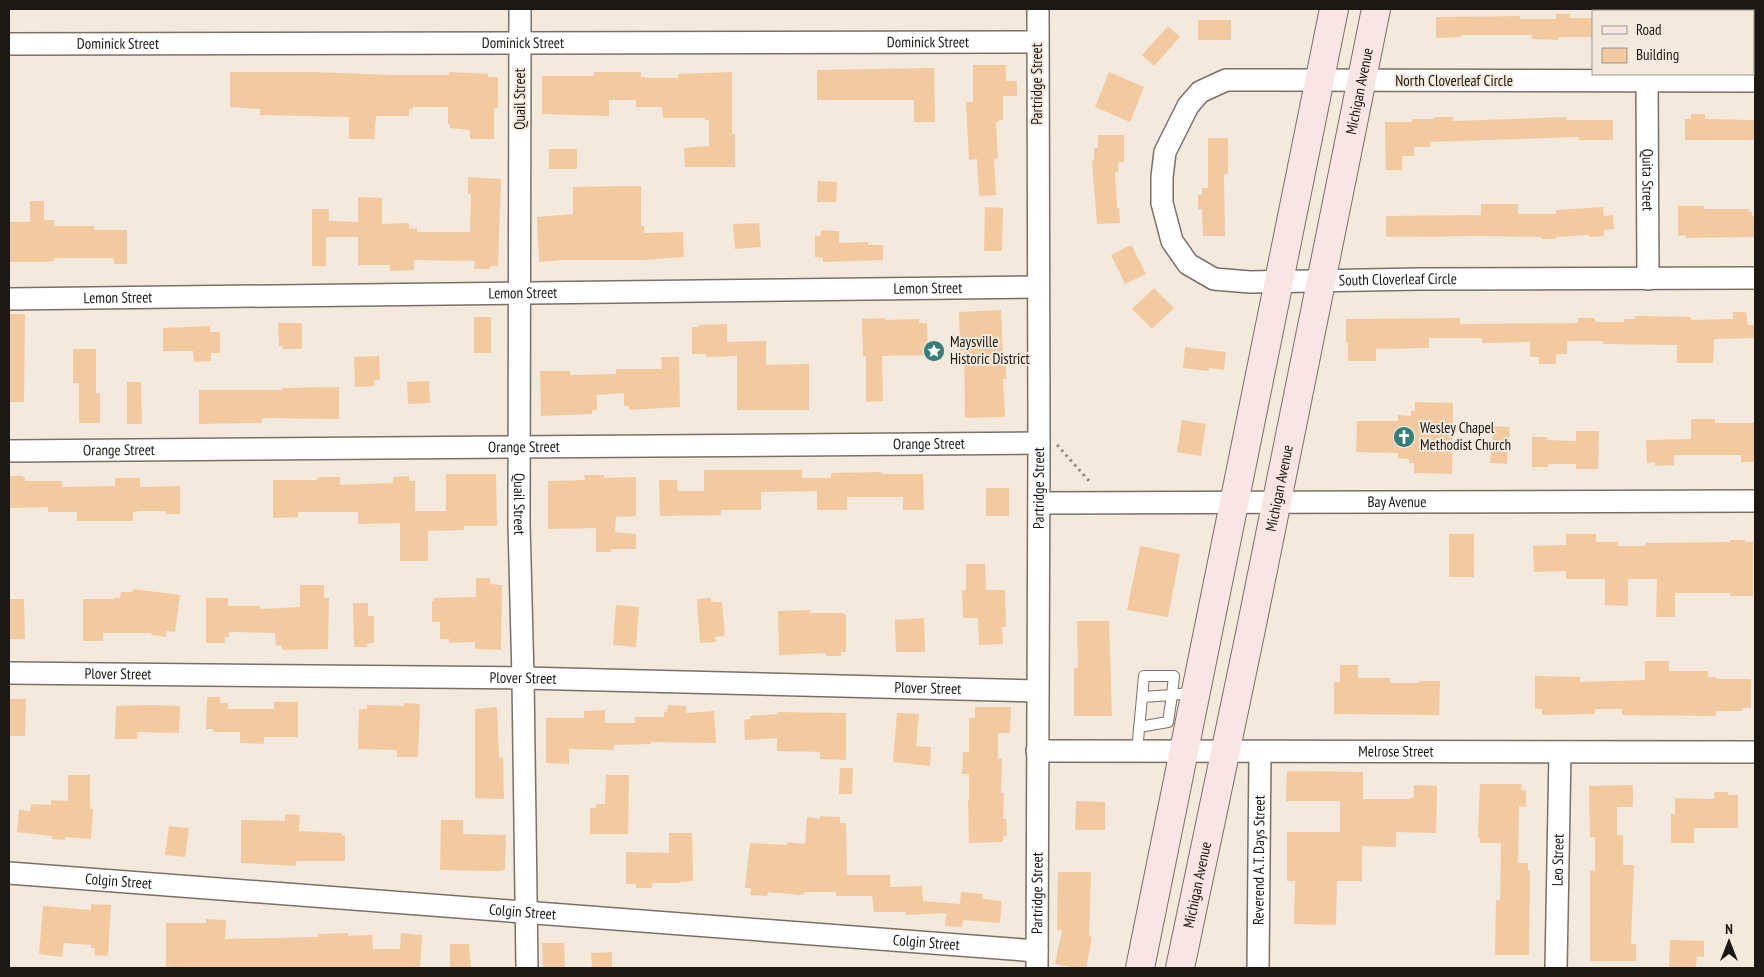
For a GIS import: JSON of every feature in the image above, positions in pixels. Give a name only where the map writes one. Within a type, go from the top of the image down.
[{"type":"main road","points":[[1140,968],[1185,751],[1184,693],[1235,502],[1334,9]]},
{"type":"main road","name":"Michigan Avenue","points":[[1180,968],[1226,752],[1376,9]]},
{"type":"main road","points":[[1150,922],[1188,934]]},
{"type":"street","name":"Quail Street","points":[[520,9],[519,524],[524,678],[527,968]]},
{"type":"street","name":"Partridge Street","points":[[1037,960],[1038,503],[1046,442],[1038,287],[1038,9]]},
{"type":"street","name":"Dominick Street","points":[[9,44],[1037,42]]},
{"type":"street","name":"North Cloverleaf Circle","points":[[1176,130],[1188,106],[1200,92],[1226,80],[1755,81]]},
{"type":"street","name":"Quita Street","points":[[1646,81],[1648,279]]},
{"type":"street","name":"South Cloverleaf Circle","points":[[1176,130],[1165,152],[1162,177],[1162,204],[1172,241],[1188,264],[1214,279],[1279,282],[1420,279],[1755,278]]},
{"type":"street","name":"Lemon Street","points":[[9,299],[1038,287]]},
{"type":"street","name":"Orange Street","points":[[9,451],[1046,442]]},
{"type":"street","name":"Bay Avenue","points":[[1038,503],[1755,501]]},
{"type":"street","name":"Plover Street","points":[[9,673],[524,678],[1038,691]]},
{"type":"street","name":"Melrose Street","points":[[1037,751],[1755,752]]},
{"type":"street","name":"Reverend A.T. Days Street","points":[[1258,968],[1260,752]]},
{"type":"street","name":"Leo Street","points":[[1556,968],[1560,752]]},
{"type":"street","name":"Colgin Street","points":[[9,873],[526,913],[1037,960]]},
{"type":"lane","points":[[1137,751],[1144,676],[1174,676],[1184,693]]},
{"type":"lane","points":[[1142,697],[1184,693]]},
{"type":"lane","points":[[1139,727],[1168,722],[1184,693]]},
{"type":"path","points":[[1046,442],[1090,482]]},
{"type":"building","points":[[1556,14],[1570,14],[1570,18],[1592,18],[1592,37],[1558,37],[1558,40],[1532,39],[1532,35],[1461,35],[1461,37],[1436,38],[1436,17],[1520,16],[1520,19],[1556,19]]},
{"type":"building","points":[[1198,20],[1231,20],[1231,40],[1198,40]]},
{"type":"building","points":[[1168,26],[1180,37],[1154,66],[1142,55]]},
{"type":"building","points":[[973,65],[1006,65],[1006,81],[1017,81],[1017,96],[1003,96],[1003,120],[996,122],[998,158],[994,159],[996,195],[979,196],[977,159],[969,160],[966,102],[973,102]]},
{"type":"building","points":[[934,68],[935,122],[914,122],[914,100],[817,100],[817,70]]},
{"type":"building","points":[[230,72],[313,72],[390,75],[449,75],[449,72],[488,74],[488,77],[498,77],[498,108],[494,108],[494,139],[470,139],[470,130],[450,128],[450,124],[448,124],[448,107],[413,107],[413,109],[409,109],[409,116],[376,116],[374,139],[349,139],[349,117],[260,115],[260,109],[230,107]]},
{"type":"building","points":[[594,72],[641,72],[641,77],[678,78],[678,74],[732,72],[732,134],[735,134],[735,167],[685,167],[684,148],[709,146],[709,120],[705,120],[705,118],[663,118],[662,107],[636,107],[636,100],[609,100],[609,116],[542,114],[542,76],[594,76]]},
{"type":"building","points":[[1109,72],[1144,87],[1130,122],[1095,107]]},
{"type":"building","points":[[1691,114],[1705,114],[1705,119],[1755,120],[1755,140],[1685,140],[1685,119],[1691,119]]},
{"type":"building","points":[[1434,117],[1453,117],[1453,121],[1566,117],[1566,120],[1613,120],[1613,140],[1579,140],[1579,137],[1430,142],[1430,147],[1414,147],[1414,156],[1402,156],[1402,170],[1386,170],[1385,122],[1412,122],[1412,119],[1434,119]]},
{"type":"building","points":[[1098,135],[1124,135],[1124,162],[1118,162],[1118,172],[1115,172],[1117,208],[1119,208],[1120,223],[1097,224],[1092,160],[1094,160],[1094,148],[1098,148]]},
{"type":"building","points":[[1208,138],[1228,138],[1228,174],[1224,174],[1225,236],[1203,236],[1202,209],[1198,209],[1198,195],[1202,195],[1202,188],[1208,188]]},
{"type":"building","points":[[549,149],[577,149],[577,169],[549,169]]},
{"type":"building","points":[[468,177],[501,179],[498,266],[490,266],[490,269],[474,269],[475,261],[414,260],[414,270],[390,271],[390,265],[358,265],[358,237],[326,237],[326,266],[312,266],[312,209],[329,209],[329,221],[358,222],[358,197],[382,198],[382,224],[409,223],[409,229],[417,228],[417,232],[470,232],[471,194],[468,194]]},
{"type":"building","points":[[818,181],[837,182],[836,202],[817,202]]},
{"type":"building","points":[[641,186],[641,226],[644,226],[644,233],[683,232],[684,257],[642,260],[561,260],[539,262],[537,217],[573,214],[573,187]]},
{"type":"building","points":[[30,201],[44,201],[44,220],[54,220],[54,226],[94,226],[94,230],[127,230],[127,264],[114,264],[114,258],[54,258],[54,261],[45,262],[9,262],[9,222],[30,222]]},
{"type":"building","points":[[1481,204],[1518,204],[1518,214],[1556,214],[1556,210],[1603,207],[1604,216],[1613,215],[1614,229],[1604,230],[1604,236],[1556,237],[1556,239],[1481,236],[1386,237],[1386,216],[1481,215]]},
{"type":"building","points":[[1678,206],[1704,206],[1704,209],[1749,209],[1749,212],[1752,212],[1755,218],[1755,237],[1686,238],[1686,235],[1678,236]]},
{"type":"building","points":[[985,207],[1003,208],[1002,251],[984,251]]},
{"type":"building","points":[[759,223],[761,247],[735,249],[733,224]]},
{"type":"building","points":[[821,230],[839,231],[839,243],[868,242],[868,245],[883,245],[883,260],[823,262],[823,258],[815,257],[815,236],[820,236]]},
{"type":"building","points":[[1132,246],[1146,274],[1125,284],[1111,255]]},
{"type":"building","points":[[1154,288],[1174,308],[1152,329],[1132,309]]},
{"type":"building","points":[[1001,310],[1003,355],[1006,355],[1006,379],[1003,379],[1005,417],[965,418],[964,351],[960,351],[959,312]]},
{"type":"building","points":[[1733,312],[1746,312],[1748,325],[1755,325],[1755,338],[1714,339],[1713,363],[1677,363],[1677,345],[1603,344],[1603,341],[1567,341],[1567,354],[1556,354],[1556,364],[1539,364],[1539,357],[1530,357],[1530,342],[1482,343],[1482,338],[1429,338],[1429,348],[1376,349],[1376,361],[1348,361],[1348,343],[1346,343],[1346,319],[1460,318],[1460,324],[1578,323],[1578,318],[1595,318],[1595,322],[1624,322],[1624,319],[1635,319],[1635,316],[1691,317],[1691,320],[1733,319]]},
{"type":"building","points":[[9,314],[25,314],[24,402],[9,402]]},
{"type":"building","points":[[474,317],[491,317],[491,353],[474,353]]},
{"type":"building","points":[[885,318],[885,320],[919,319],[919,323],[927,323],[928,355],[882,356],[883,401],[866,402],[866,356],[863,356],[862,319]]},
{"type":"building","points":[[278,323],[302,323],[302,349],[283,349],[282,346],[279,346]]},
{"type":"building","points":[[727,324],[727,342],[766,341],[766,365],[809,364],[809,410],[737,410],[737,356],[706,357],[706,354],[692,354],[692,327]]},
{"type":"building","points":[[210,326],[210,332],[220,332],[220,353],[211,353],[211,361],[194,362],[193,351],[163,351],[163,328]]},
{"type":"building","points":[[1185,347],[1226,352],[1224,370],[1209,368],[1209,371],[1183,368]]},
{"type":"building","points":[[73,349],[96,349],[96,393],[100,393],[100,423],[79,423],[79,383],[73,383]]},
{"type":"building","points":[[379,356],[380,380],[374,380],[374,386],[355,387],[354,357]]},
{"type":"building","points":[[661,357],[679,357],[680,407],[629,410],[629,406],[624,406],[624,393],[597,395],[597,410],[592,410],[592,414],[541,416],[540,371],[570,371],[570,375],[616,374],[616,369],[662,369]]},
{"type":"building","points":[[429,381],[430,403],[408,404],[407,382]]},
{"type":"building","points":[[127,382],[141,382],[142,424],[127,424]]},
{"type":"building","points":[[339,387],[339,419],[262,418],[262,423],[199,424],[199,390],[282,390],[282,388]]},
{"type":"building","name":"Wesley Chapel Methodist Church","points":[[1415,402],[1453,403],[1452,474],[1414,473],[1414,463],[1409,463],[1409,459],[1398,458],[1398,453],[1356,452],[1357,421],[1398,421],[1398,415],[1411,416],[1411,411],[1415,411]]},
{"type":"building","points":[[1691,419],[1715,419],[1715,423],[1755,423],[1755,462],[1741,462],[1741,455],[1674,455],[1674,465],[1655,466],[1655,462],[1647,463],[1646,440],[1691,439]]},
{"type":"building","points":[[1182,420],[1206,424],[1201,456],[1177,452]]},
{"type":"building","points":[[1494,426],[1510,427],[1507,464],[1490,463]]},
{"type":"building","points":[[1576,431],[1599,431],[1598,469],[1576,469],[1576,464],[1548,464],[1548,467],[1532,467],[1532,437],[1547,437],[1547,440],[1576,441]]},
{"type":"building","points":[[704,470],[802,470],[802,478],[831,478],[831,473],[880,472],[882,474],[923,474],[924,510],[903,510],[903,497],[847,497],[847,510],[817,510],[817,491],[761,492],[761,510],[721,510],[721,515],[660,516],[659,480],[677,480],[678,491],[704,491]]},
{"type":"building","points":[[446,474],[496,474],[497,526],[464,526],[464,530],[428,531],[428,561],[400,561],[400,523],[358,524],[358,512],[298,512],[298,517],[273,518],[273,480],[317,480],[317,478],[323,477],[340,477],[340,485],[393,483],[393,477],[409,476],[409,481],[415,481],[415,511],[446,511]]},
{"type":"building","points":[[584,475],[604,475],[604,478],[636,477],[636,516],[616,517],[615,532],[636,534],[636,549],[611,549],[611,552],[596,552],[596,528],[548,529],[548,481],[585,480]]},
{"type":"building","points":[[9,476],[22,476],[25,478],[25,481],[62,481],[63,487],[115,486],[115,478],[140,478],[140,487],[180,486],[180,514],[166,514],[166,511],[140,511],[133,512],[133,521],[77,521],[77,512],[48,512],[48,507],[9,508]]},
{"type":"building","points":[[986,488],[1009,488],[1009,516],[986,516]]},
{"type":"building","points":[[1449,534],[1474,534],[1474,577],[1449,577]]},
{"type":"building","points":[[1566,534],[1596,534],[1596,542],[1618,542],[1618,546],[1645,546],[1646,543],[1730,542],[1730,540],[1753,542],[1753,596],[1730,596],[1730,593],[1675,593],[1675,617],[1656,617],[1657,579],[1628,579],[1628,606],[1605,605],[1605,579],[1566,579],[1566,571],[1534,572],[1533,546],[1566,545]]},
{"type":"building","points":[[1140,546],[1180,554],[1168,617],[1127,610]]},
{"type":"building","points":[[966,564],[985,564],[986,590],[1005,590],[1006,627],[1002,627],[1003,644],[979,645],[978,618],[963,618],[962,590],[966,590]]},
{"type":"building","points":[[476,578],[490,578],[490,584],[502,585],[501,650],[475,649],[475,642],[449,643],[449,639],[440,639],[440,622],[432,622],[432,601],[434,601],[434,598],[476,597]]},
{"type":"building","points":[[300,585],[324,585],[324,598],[329,598],[328,649],[282,650],[282,645],[276,646],[275,633],[229,632],[229,637],[225,637],[225,643],[206,643],[206,598],[228,598],[228,606],[260,606],[260,609],[300,607]]},
{"type":"building","points":[[133,589],[180,595],[175,632],[166,631],[166,637],[151,635],[152,633],[103,633],[103,641],[83,641],[83,599],[120,598],[121,592],[133,592]]},
{"type":"building","points":[[711,598],[711,602],[722,602],[725,636],[715,637],[716,642],[700,643],[697,599]]},
{"type":"building","points":[[9,599],[24,599],[25,639],[9,639]]},
{"type":"building","points":[[353,603],[368,603],[368,616],[374,616],[374,643],[367,644],[367,647],[354,647]]},
{"type":"building","points":[[616,605],[639,607],[636,647],[613,645]]},
{"type":"building","points":[[810,610],[810,613],[844,613],[846,615],[846,652],[841,652],[841,656],[826,656],[826,653],[779,655],[778,611]]},
{"type":"building","points":[[924,618],[925,652],[896,652],[895,620]]},
{"type":"building","points":[[1077,621],[1109,621],[1112,716],[1074,716],[1074,668],[1078,668]]},
{"type":"building","points":[[1645,661],[1669,661],[1669,671],[1708,671],[1708,677],[1716,677],[1716,679],[1751,679],[1751,708],[1742,708],[1742,711],[1716,711],[1716,716],[1622,715],[1622,709],[1595,709],[1595,714],[1542,715],[1542,709],[1535,709],[1535,676],[1580,677],[1580,682],[1645,680]]},
{"type":"building","points":[[1340,665],[1358,665],[1358,678],[1390,678],[1390,683],[1440,681],[1439,715],[1334,714],[1334,682],[1340,682]]},
{"type":"building","points":[[207,697],[220,697],[220,703],[228,703],[228,709],[274,709],[274,702],[298,702],[298,737],[264,737],[264,744],[240,743],[240,732],[213,732],[213,729],[206,729]]},
{"type":"building","points":[[9,699],[26,699],[25,736],[9,736]]},
{"type":"building","points":[[404,703],[420,704],[418,757],[397,757],[397,750],[358,749],[359,709],[367,709],[367,705],[404,706]]},
{"type":"building","points":[[668,705],[686,706],[686,713],[714,711],[716,743],[651,742],[651,744],[614,745],[614,750],[569,749],[569,764],[546,763],[546,718],[584,718],[584,711],[605,710],[605,723],[635,723],[635,717],[664,717],[664,712],[667,712]]},
{"type":"building","points":[[116,706],[180,706],[179,733],[137,732],[138,739],[115,739]]},
{"type":"building","points":[[497,707],[499,758],[503,757],[504,799],[475,798],[475,709]]},
{"type":"building","points":[[975,707],[1011,707],[1010,733],[998,733],[998,759],[1002,759],[1001,793],[1004,793],[1003,819],[1006,819],[1007,836],[1003,836],[1003,842],[969,843],[969,774],[962,774],[963,752],[969,752],[969,718],[975,718]]},
{"type":"building","points":[[778,712],[846,713],[846,760],[820,759],[820,752],[777,751],[777,738],[745,740],[744,720],[750,719],[750,716],[778,714]]},
{"type":"building","points":[[897,713],[919,714],[916,746],[931,747],[930,766],[893,762]]},
{"type":"building","points":[[840,768],[853,768],[852,794],[839,794]]},
{"type":"building","points":[[1287,771],[1363,772],[1363,799],[1410,799],[1414,798],[1414,785],[1437,786],[1436,833],[1396,832],[1396,847],[1362,846],[1362,881],[1337,881],[1336,925],[1294,924],[1295,881],[1287,881],[1287,832],[1340,832],[1340,801],[1286,801]]},
{"type":"building","points":[[68,775],[90,775],[90,809],[93,809],[91,839],[65,837],[65,840],[52,839],[52,836],[17,832],[19,810],[30,811],[31,804],[51,805],[51,800],[68,801]]},
{"type":"building","points":[[606,775],[629,775],[628,834],[590,834],[590,808],[596,808],[596,804],[605,804]]},
{"type":"building","points":[[1480,784],[1522,784],[1521,790],[1526,790],[1526,807],[1519,806],[1518,863],[1528,863],[1528,871],[1530,871],[1529,955],[1495,955],[1496,900],[1500,900],[1501,843],[1480,843],[1480,838],[1478,838]]},
{"type":"building","points":[[1633,785],[1633,807],[1617,807],[1617,835],[1623,835],[1623,865],[1634,865],[1631,944],[1636,944],[1636,961],[1590,961],[1590,870],[1595,871],[1595,837],[1590,837],[1589,786]]},
{"type":"building","points":[[1714,792],[1728,792],[1728,795],[1738,795],[1738,828],[1694,828],[1694,843],[1671,843],[1671,814],[1675,814],[1675,798],[1714,799]]},
{"type":"building","points":[[1076,801],[1105,802],[1105,830],[1075,830]]},
{"type":"building","points":[[285,814],[300,815],[299,831],[342,833],[342,835],[345,835],[345,861],[296,861],[296,866],[241,863],[241,820],[285,821]]},
{"type":"building","points":[[820,816],[840,817],[840,823],[846,823],[847,875],[890,875],[890,887],[922,886],[923,901],[960,904],[961,892],[983,894],[982,899],[1002,901],[1000,923],[963,920],[962,927],[945,926],[946,913],[906,915],[906,912],[874,912],[872,896],[836,896],[836,892],[804,892],[804,894],[800,895],[768,892],[767,896],[750,895],[751,888],[745,888],[750,843],[787,845],[787,842],[805,844],[807,817],[820,819]]},
{"type":"building","points":[[441,820],[463,820],[463,834],[506,835],[505,870],[440,870]]},
{"type":"building","points":[[169,826],[189,828],[185,857],[165,855]]},
{"type":"building","points":[[669,833],[692,833],[693,881],[652,883],[652,888],[636,888],[636,884],[626,884],[626,852],[669,853]]},
{"type":"building","points":[[1058,872],[1091,872],[1089,936],[1092,937],[1086,968],[1055,964],[1062,930],[1057,930]]},
{"type":"building","points":[[91,904],[111,905],[108,956],[94,955],[95,948],[91,948],[91,945],[64,943],[62,957],[39,954],[43,906],[91,910]]},
{"type":"building","points":[[206,919],[226,920],[225,939],[318,937],[318,934],[348,933],[348,936],[372,935],[373,949],[400,949],[401,933],[422,935],[420,968],[166,967],[166,923],[206,923]]},
{"type":"building","points":[[1670,940],[1704,941],[1704,957],[1697,956],[1696,968],[1669,968]]},
{"type":"building","points":[[542,943],[564,943],[565,968],[543,968]]},
{"type":"building","points":[[450,944],[469,944],[471,968],[450,968]]},
{"type":"building","points":[[612,952],[612,968],[592,968],[591,953]]},
{"type":"place","name":"Maysville Historic District","points":[[934,351]]},
{"type":"place","name":"Wesley Chapel Methodist Church","points":[[1404,437]]}]
